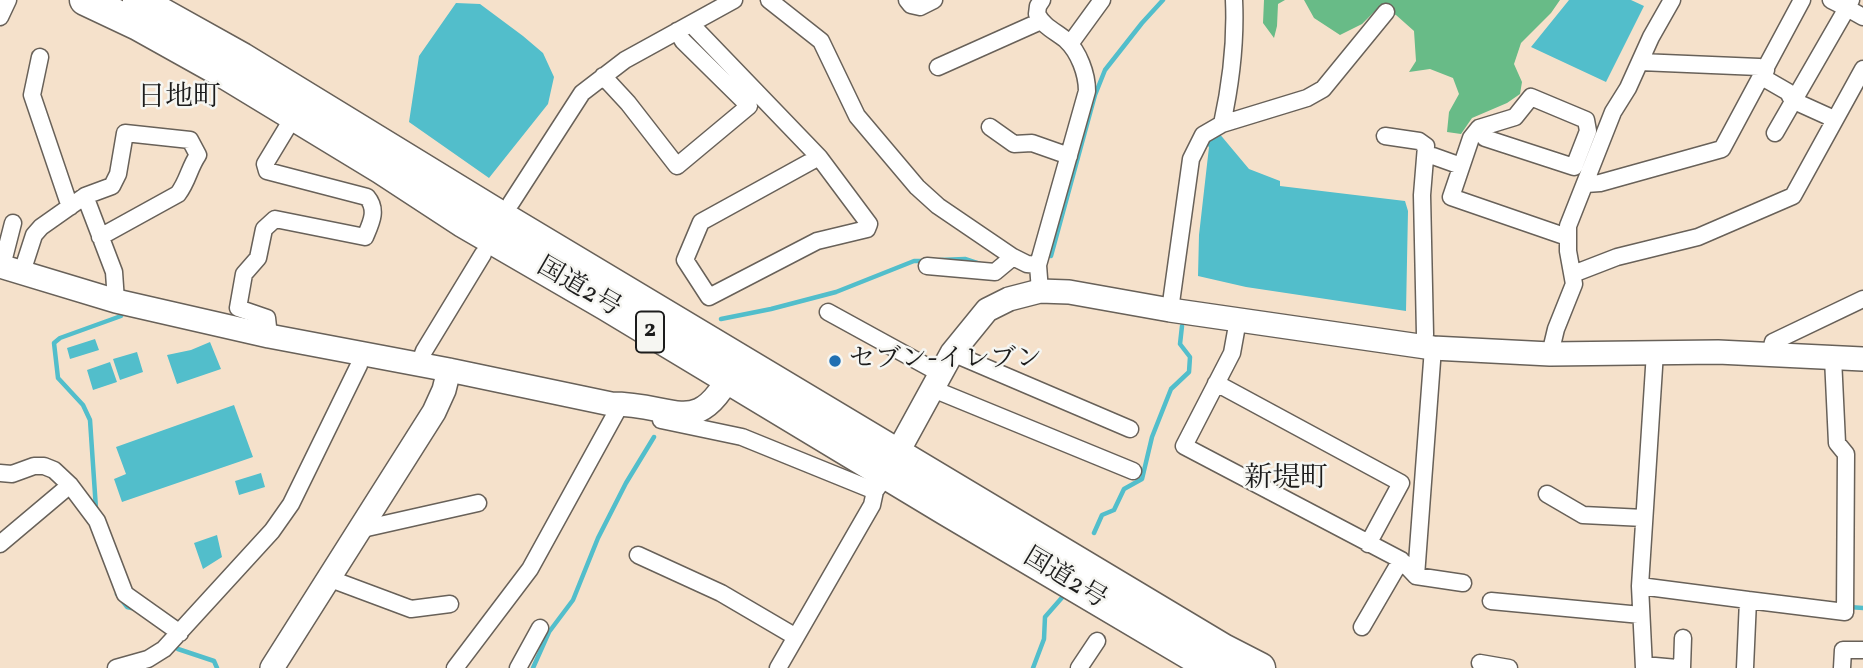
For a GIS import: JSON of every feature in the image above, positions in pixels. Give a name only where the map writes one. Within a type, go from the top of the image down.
[{"type":"highway","name":"国道2号","points":[[85,0],[138,25],[224,73],[463,222],[734,368]]},
{"type":"highway","name":"国道2号","points":[[138,0],[242,58],[492,211],[734,368],[886,472],[1213,668]]},
{"type":"highway","name":"国道2号","points":[[886,472],[1259,668]]},
{"type":"street","points":[[511,203],[582,93],[625,60],[734,0]]},
{"type":"street","points":[[769,0],[821,41],[857,116],[917,187],[938,206],[1013,257],[1027,264],[1038,265]]},
{"type":"street","points":[[907,0],[911,5],[920,6],[933,0]]},
{"type":"street","points":[[1070,44],[1102,0]]},
{"type":"street","points":[[1222,124],[1236,36],[1234,0]]},
{"type":"street","points":[[1550,354],[1556,329],[1574,284],[1567,237],[1568,226],[1613,111],[1672,0]]},
{"type":"street","points":[[1586,184],[1600,183],[1722,149],[1802,0]]},
{"type":"street","points":[[1831,0],[1849,4],[1863,17]]},
{"type":"street","points":[[1775,133],[1849,4]]},
{"type":"street","points":[[938,67],[1038,7],[1078,57],[1087,80],[1087,91],[1038,265],[1040,291]]},
{"type":"street","points":[[1170,310],[1191,159],[1203,135],[1222,124],[1307,98],[1323,89],[1386,12]]},
{"type":"street","points":[[603,76],[628,103],[677,166],[749,106],[684,41],[684,28]]},
{"type":"street","points":[[684,28],[819,157],[869,224],[867,229],[817,241],[709,297],[685,260],[701,222],[819,157]]},
{"type":"street","points":[[40,57],[32,95],[70,207]]},
{"type":"street","points":[[1640,62],[1759,67],[1788,92],[1792,100],[1834,119]]},
{"type":"street","points":[[1573,274],[1617,257],[1698,237],[1793,196],[1834,119],[1857,91],[1863,69]]},
{"type":"street","points":[[1479,128],[1485,138],[1574,167],[1588,131],[1586,120],[1531,97],[1515,117],[1479,128],[1471,138],[1451,197],[1567,237]]},
{"type":"street","points":[[269,336],[267,317],[238,308],[244,274],[258,258],[264,229],[275,219],[365,237],[373,217],[372,203],[367,197],[267,171],[265,164],[294,116]]},
{"type":"street","points":[[990,127],[1014,144],[1032,144],[1069,156]]},
{"type":"street","points":[[8,268],[41,227],[85,196],[113,186],[118,174],[125,133],[191,140],[198,155],[188,168],[187,183],[178,194],[100,237]]},
{"type":"street","points":[[1385,136],[1419,141],[1426,146],[1422,195],[1425,334],[1428,347],[1416,576]]},
{"type":"street","points":[[1426,156],[1461,166]]},
{"type":"street","points":[[85,196],[114,272],[116,301]]},
{"type":"street","points":[[8,268],[13,223]]},
{"type":"street","points":[[419,364],[424,351],[483,254]]},
{"type":"street","points":[[928,267],[995,272],[1013,257]]},
{"type":"street","points":[[8,268],[116,301],[269,336],[449,370],[886,472]]},
{"type":"street","points":[[778,668],[872,505],[886,472],[952,353],[988,310],[1009,299],[1040,291],[1069,292],[1170,310],[1428,347],[1550,354],[1654,352],[1863,359]]},
{"type":"street","points":[[1770,354],[1773,342],[1863,299]]},
{"type":"street","points":[[828,312],[937,381],[1133,471]]},
{"type":"street","points":[[1238,320],[1232,353],[1184,446],[1401,561],[1416,576],[1463,583]]},
{"type":"street","points":[[1654,352],[1640,586],[1644,666],[1680,668],[1683,638]]},
{"type":"street","points":[[952,353],[1130,429]]},
{"type":"street","points":[[116,668],[148,659],[164,649],[272,531],[291,504],[359,365],[360,354]]},
{"type":"street","points":[[1640,586],[1845,612],[1846,454],[1838,443],[1833,358]]},
{"type":"street","points":[[614,408],[634,404],[684,414],[699,412],[718,397],[734,368]]},
{"type":"street","points":[[272,668],[434,412],[449,370]]},
{"type":"street","points":[[1216,383],[1401,484],[1368,544]]},
{"type":"street","points":[[455,668],[530,569],[614,408]]},
{"type":"street","points":[[0,473],[12,474],[34,466],[54,470],[70,485],[97,522],[125,594],[180,633]]},
{"type":"street","points":[[0,544],[70,485]]},
{"type":"street","points":[[1547,494],[1583,515],[1644,518]]},
{"type":"street","points":[[358,530],[478,503]]},
{"type":"street","points":[[638,555],[721,593],[796,637]]},
{"type":"street","points":[[1362,627],[1401,561]]},
{"type":"street","points":[[328,578],[411,609],[450,604]]},
{"type":"street","points":[[1745,668],[1748,600]]},
{"type":"street","points":[[1491,601],[1641,615]]},
{"type":"street","points":[[518,668],[540,628]]},
{"type":"street","points":[[1079,668],[1097,641]]},
{"type":"street","points":[[1842,668],[1843,650],[1863,650]]},
{"type":"street","points":[[1480,663],[1509,668]]},
{"type":"green space","points":[[1264,0],[1285,0],[1278,4],[1274,38],[1263,23]]},
{"type":"green space","points":[[1304,0],[1560,0],[1521,43],[1514,64],[1522,82],[1520,94],[1507,103],[1472,118],[1461,134],[1447,132],[1449,112],[1459,94],[1453,78],[1430,69],[1409,72],[1416,61],[1414,31],[1396,15],[1377,9],[1362,24],[1340,35],[1314,18]]},
{"type":"water","points":[[1569,0],[1631,0],[1644,6],[1606,82],[1531,47]]},
{"type":"water","points":[[456,3],[480,4],[523,36],[543,53],[554,77],[548,104],[489,178],[409,122],[419,56]]},
{"type":"water","points":[[1218,132],[1249,169],[1280,181],[1280,186],[1405,201],[1408,211],[1406,311],[1246,287],[1198,276],[1199,235],[1209,147],[1204,143]]},
{"type":"water","points":[[95,339],[99,350],[70,359],[67,348]]},
{"type":"water","points":[[210,342],[221,369],[177,384],[167,355],[191,350]]},
{"type":"water","points":[[137,352],[143,372],[120,380],[113,359]]},
{"type":"water","points":[[110,362],[117,382],[93,390],[87,370]]},
{"type":"water","points":[[234,405],[253,457],[122,502],[114,479],[126,474],[116,447]]},
{"type":"water","points":[[261,473],[265,487],[239,495],[235,481]]},
{"type":"water","points":[[217,535],[222,557],[203,569],[194,543]]},
{"type":"waterway","points":[[1051,256],[1095,95],[1105,70],[1163,0]]},
{"type":"waterway","points":[[940,260],[965,259],[980,264]]},
{"type":"waterway","points":[[721,319],[836,292],[914,261],[925,261]]},
{"type":"waterway","points":[[96,509],[90,420],[83,405],[58,378],[54,343],[60,338],[121,316]]},
{"type":"waterway","points":[[1094,533],[1102,515],[1114,510],[1124,489],[1142,479],[1152,437],[1171,389],[1189,372],[1190,357],[1180,344],[1182,326]]},
{"type":"waterway","points":[[533,668],[549,632],[573,600],[598,538],[626,483],[654,437]]},
{"type":"waterway","points":[[1033,668],[1044,639],[1045,617],[1066,593]]},
{"type":"waterway","points":[[117,594],[127,607],[136,609]]},
{"type":"waterway","points":[[1849,607],[1863,608]]},
{"type":"waterway","points":[[174,644],[178,649],[214,661],[217,668]]},
{"type":"place","name":"セブン-イレブン","points":[[835,361]]},
{"type":"district","name":"日地町","points":[[179,100]]},
{"type":"district","name":"新堤町","points":[[1286,481]]}]
